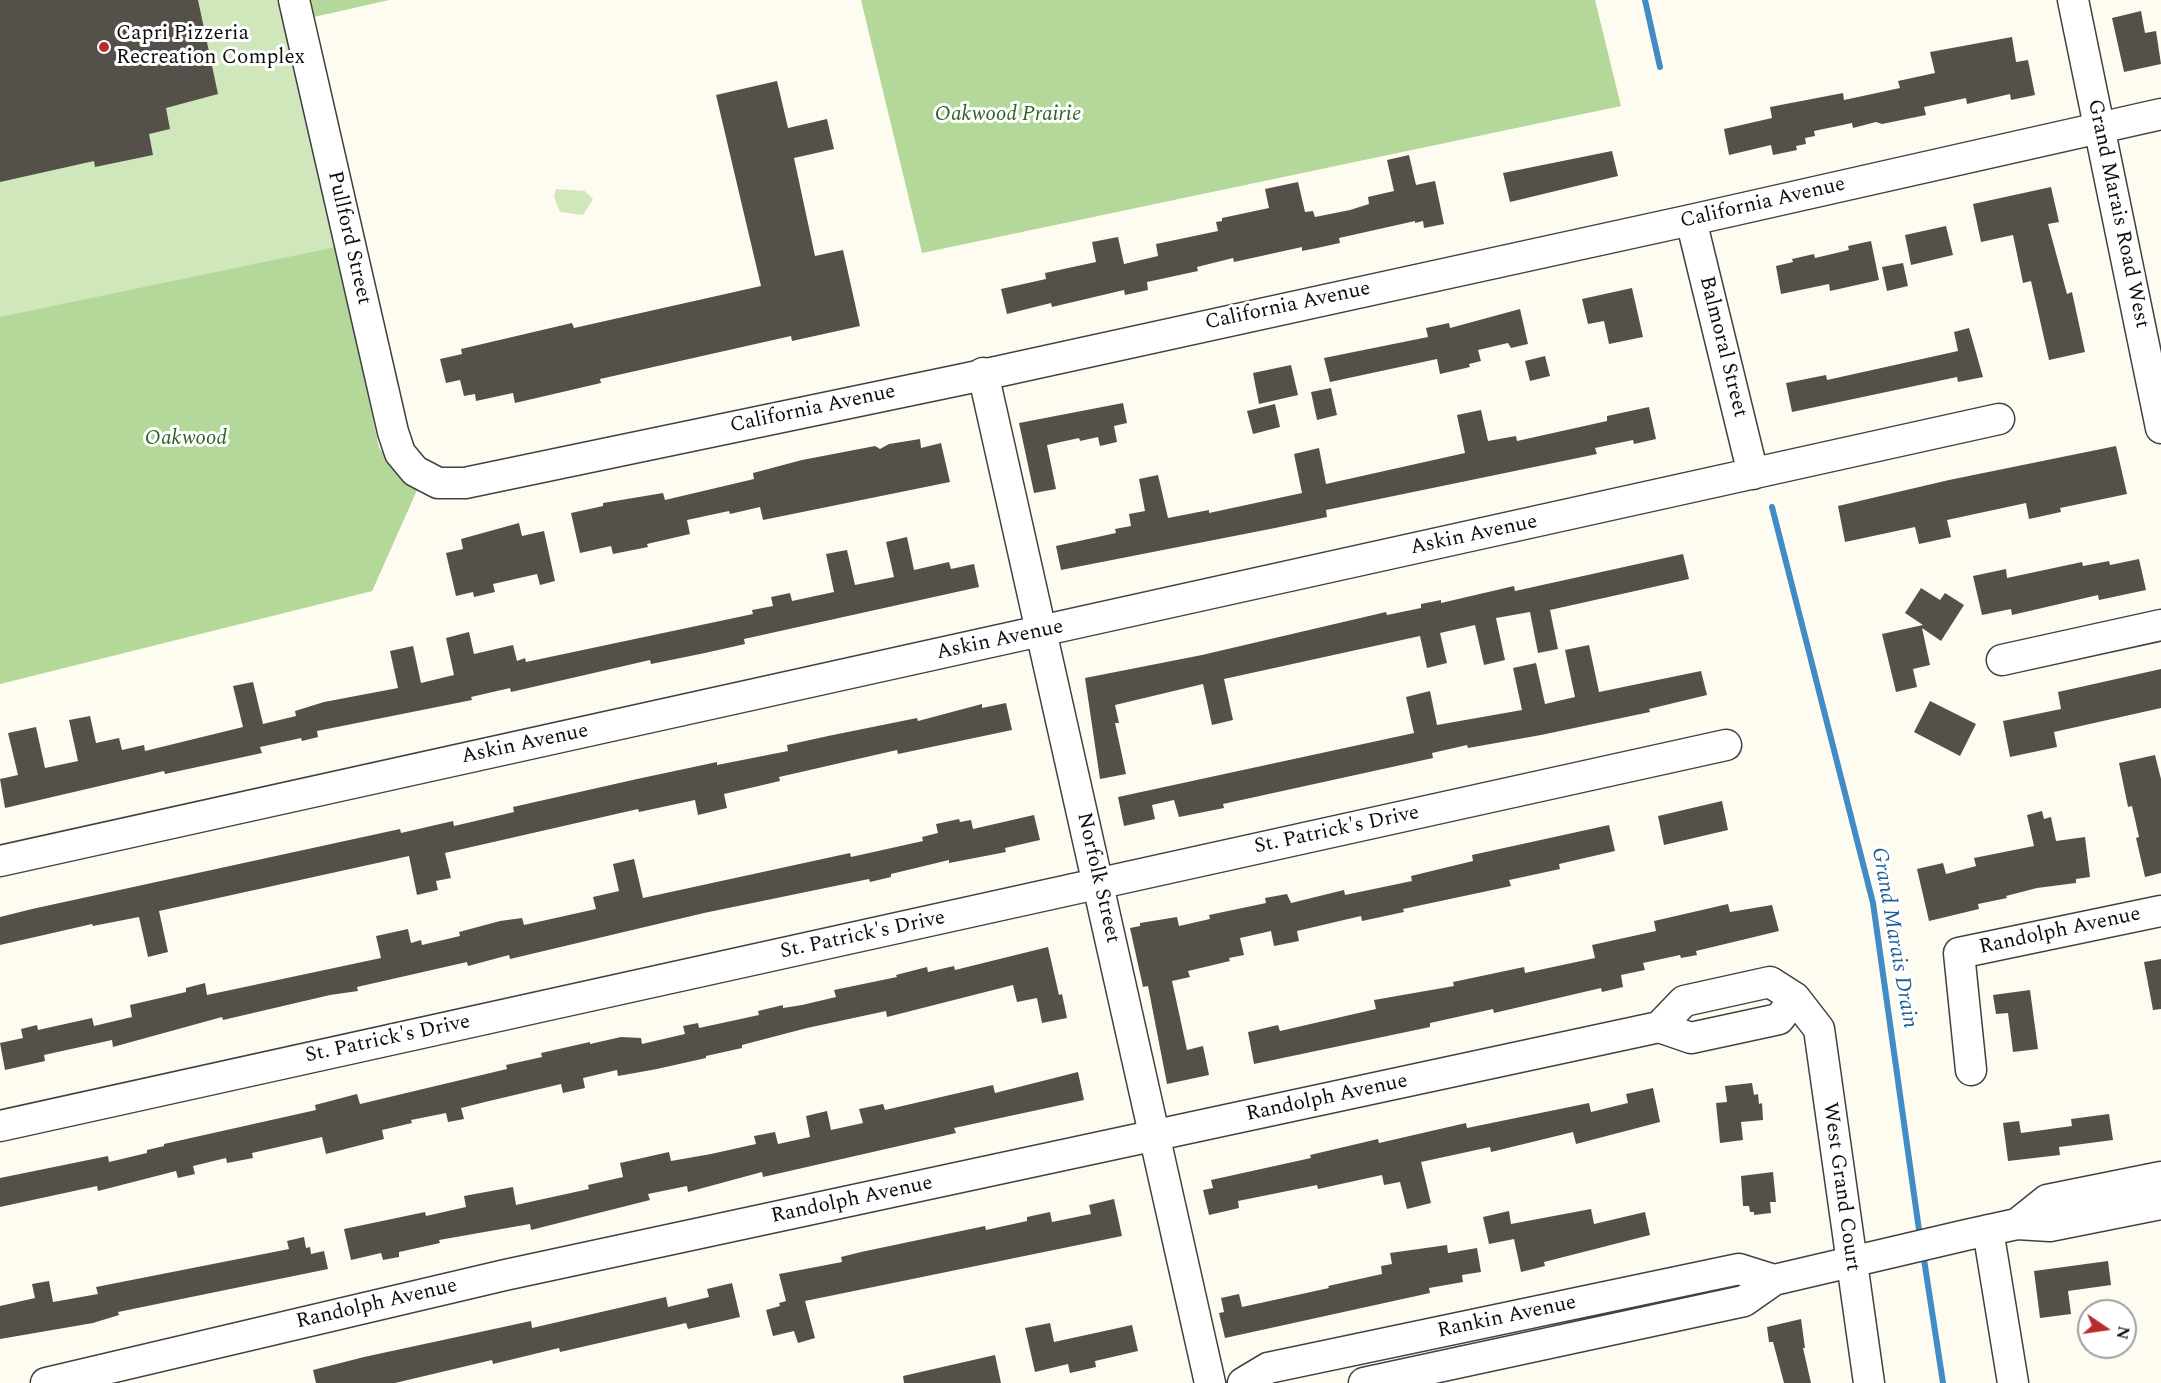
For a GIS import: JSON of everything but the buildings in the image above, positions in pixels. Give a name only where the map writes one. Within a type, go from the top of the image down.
[{"type":"street","name":"Pullford Street","points":[[294,0],[393,432],[400,453],[415,471]]},
{"type":"street","name":"Grand Marais Road West","points":[[2073,0],[2156,383],[2161,428]]},
{"type":"street","name":"California Avenue","points":[[415,471],[438,483],[465,483],[1691,220],[2161,114]]},
{"type":"street","name":"Balmoral Street","points":[[1691,220],[1753,474]]},
{"type":"street","name":"Norfolk Street","points":[[983,373],[1210,1383]]},
{"type":"street","name":"Askin Avenue","points":[[0,861],[1999,420]]},
{"type":"street","points":[[2002,660],[2161,625]]},
{"type":"street","name":"St. Patrick's Drive","points":[[0,1126],[1726,745]]},
{"type":"street","name":"Randolph Avenue","points":[[1971,1070],[1959,953],[2161,911]]},
{"type":"street","name":"Randolph Avenue","points":[[46,1383],[506,1275],[1659,1027],[1684,1001],[1770,982],[1795,998]]},
{"type":"street","name":"West Grand Court","points":[[1795,998],[1819,1029],[1860,1259],[1869,1383]]},
{"type":"street","name":"Rankin Avenue","points":[[2017,1224],[2047,1200],[2161,1177]]},
{"type":"street","name":"Rankin Avenue","points":[[1364,1383],[1744,1300],[1774,1280],[1977,1232],[2017,1224],[2050,1226],[2161,1204]]},
{"type":"street","points":[[1977,1232],[2013,1383]]},
{"type":"street","name":"Rankin Avenue","points":[[1243,1383],[1268,1368],[1739,1269],[1774,1280]]},
{"type":"green space","name":"Oakwood","points":[[0,0],[278,0],[336,247],[379,448],[401,477],[417,490],[372,591],[0,684]]},
{"type":"green space","points":[[310,0],[389,0],[314,17]]},
{"type":"green space","name":"Oakwood Prairie","points":[[861,0],[1595,0],[1621,106],[922,253]]},
{"type":"green space","points":[[556,189],[585,191],[593,199],[583,215],[560,212],[554,197]]},
{"type":"green space","name":"Oakwood","points":[[336,247],[379,448],[401,477],[417,490],[372,591],[0,684],[0,317]]},
{"type":"waterway","name":"Grand Marais Drain","points":[[1645,0],[1660,67]]},
{"type":"waterway","name":"Grand Marais Drain","points":[[1772,507],[1873,903],[1920,1237]]},
{"type":"waterway","name":"Grand Marais Drain","points":[[1923,1253],[1943,1383]]},
{"type":"place","name":"Capri Pizzeria Recreation Complex","points":[[104,47]]}]
